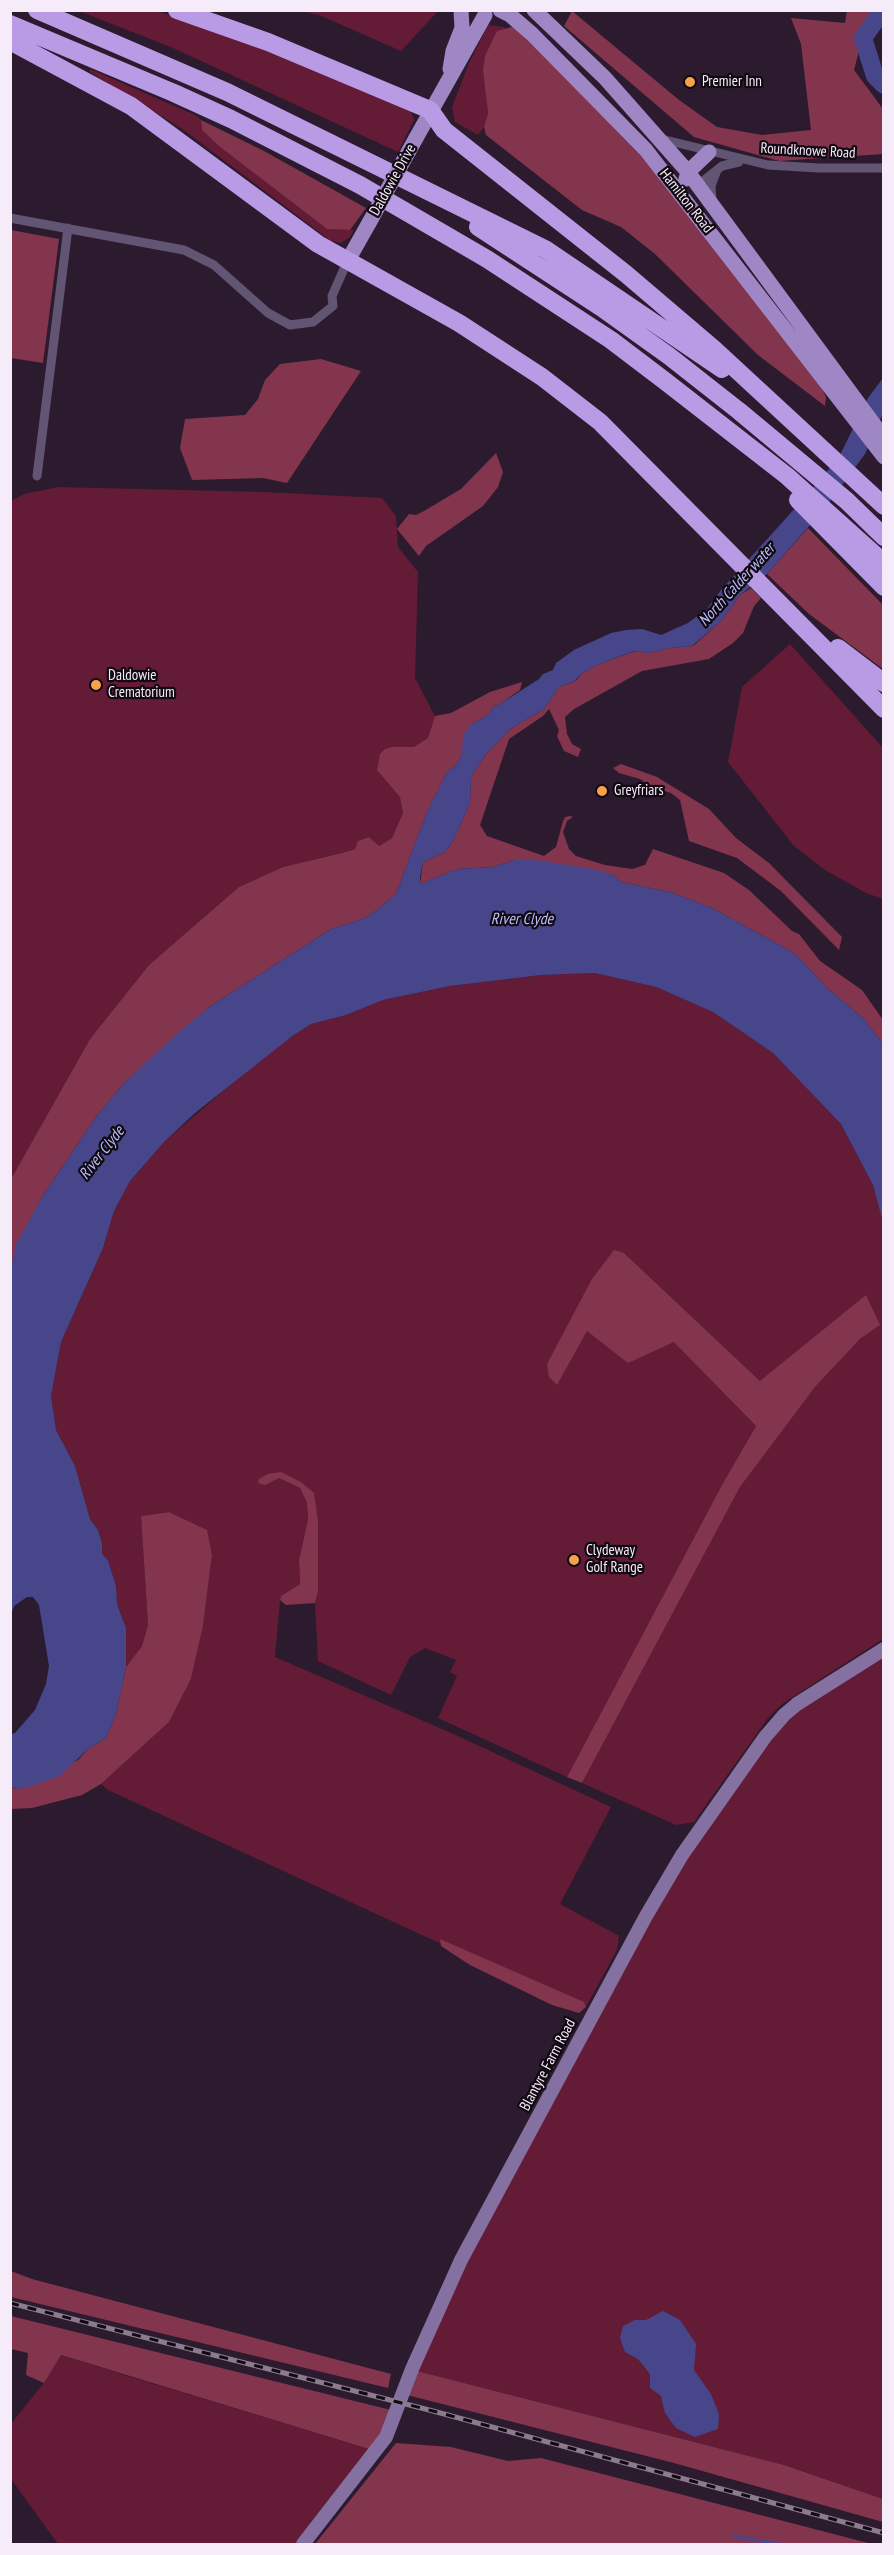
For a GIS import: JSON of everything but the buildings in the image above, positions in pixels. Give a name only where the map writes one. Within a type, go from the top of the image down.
[{"type":"highway","points":[[37,10],[166,65],[277,117],[545,249],[686,343],[783,412]]},
{"type":"highway","points":[[177,10],[268,42],[430,110],[444,130],[626,274],[714,348],[884,506]]},
{"type":"highway","points":[[10,24],[183,97],[360,185],[487,259],[611,340],[665,381],[821,514],[884,563]]},
{"type":"highway","points":[[10,40],[131,106],[318,244],[459,323],[542,377],[600,422],[785,606],[884,709]]},
{"type":"highway","points":[[10,47],[72,72]]},
{"type":"highway","points":[[277,117],[414,190],[532,261],[669,356],[847,501],[884,537]]},
{"type":"highway","points":[[821,514],[884,587]]},
{"type":"highway","points":[[785,606],[884,683]]},
{"type":"main road","points":[[448,78],[453,51],[462,28],[461,10]]},
{"type":"main road","name":"Hamilton Road","points":[[468,10],[510,15],[570,70],[646,150],[712,204],[853,409]]},
{"type":"main road","name":"Hamilton Road","points":[[534,10],[585,57],[661,140],[729,256],[853,409]]},
{"type":"main road","name":"Daldowie Drive","points":[[347,262],[448,78],[495,12]]},
{"type":"main road","points":[[686,181],[709,152]]},
{"type":"main road","points":[[853,409],[881,445]]},
{"type":"main road","name":"Blantyre Farm Road","points":[[303,2544],[386,2437],[421,2348],[461,2260],[636,1934],[682,1855],[756,1749],[784,1715],[797,1704],[884,1649]]},
{"type":"street","name":"Roundknowe Road","points":[[661,140],[750,162],[818,168],[884,168]]},
{"type":"street","points":[[686,181],[732,162],[750,162]]},
{"type":"street","points":[[712,204],[711,186],[718,168]]},
{"type":"street","points":[[10,218],[184,250],[214,265],[268,314],[290,325],[313,322],[333,306],[332,296],[347,262]]},
{"type":"street","points":[[37,476],[68,228]]},
{"type":"shaded area","points":[[438,10],[401,51],[319,15],[300,11]]},
{"type":"shaded area","points":[[79,11],[156,11],[232,34],[411,111],[414,120],[398,152],[173,48]]},
{"type":"shaded area","points":[[572,11],[679,100],[717,127],[762,135],[811,130],[801,44],[791,18],[845,23],[847,11],[874,11],[868,16],[854,70],[883,109],[883,154],[779,161],[694,137],[564,26]]},
{"type":"shaded area","points":[[488,25],[504,27],[506,30],[483,71],[488,113],[484,127],[478,135],[455,122],[452,107],[469,63]]},
{"type":"shaded area","points":[[515,26],[630,138],[817,378],[826,397],[825,406],[758,355],[655,254],[621,227],[582,210],[486,135],[484,127],[488,113],[483,71],[485,56],[497,31]]},
{"type":"shaded area","points":[[90,69],[197,116],[201,120],[202,130],[220,147],[327,229],[354,230],[350,237],[341,243],[331,241],[181,128],[90,72]]},
{"type":"shaded area","points":[[201,120],[264,151],[366,208],[350,230],[327,229],[220,147],[202,130]]},
{"type":"shaded area","points":[[11,230],[59,239],[43,363],[11,358]]},
{"type":"shaded area","points":[[321,359],[361,371],[287,483],[263,478],[192,480],[180,448],[185,419],[245,415],[258,399],[265,380],[280,364]]},
{"type":"shaded area","points":[[496,453],[503,472],[498,487],[483,506],[426,546],[419,556],[397,529],[409,514],[416,515],[461,489]]},
{"type":"shaded area","points":[[58,487],[263,492],[382,498],[396,516],[398,547],[418,572],[415,678],[435,716],[428,739],[414,747],[392,747],[403,814],[392,838],[379,846],[369,837],[358,841],[355,849],[283,867],[239,887],[149,965],[90,1039],[11,1179],[11,501],[24,494]]},
{"type":"shaded area","points":[[808,528],[883,605],[883,669],[809,614],[767,574]]},
{"type":"shaded area","points":[[751,588],[761,598],[754,606],[743,633],[733,643],[709,659],[642,671],[574,709],[565,717],[567,734],[572,744],[581,749],[578,757],[564,751],[557,736],[559,730],[549,709],[543,716],[509,739],[480,825],[487,836],[544,856],[556,847],[563,821],[565,817],[570,816],[573,817],[567,821],[563,832],[569,849],[576,856],[605,865],[632,869],[645,865],[653,849],[724,873],[749,890],[792,931],[799,934],[820,961],[862,990],[883,1020],[883,1044],[863,1018],[827,988],[798,957],[787,949],[712,908],[670,892],[621,882],[613,875],[515,860],[492,867],[457,869],[420,884],[423,862],[445,852],[453,841],[470,803],[471,777],[486,754],[510,729],[544,709],[559,687],[576,681],[582,673],[599,664],[636,651],[650,653],[693,646],[722,620],[740,595]]},
{"type":"shaded area","points":[[790,644],[883,748],[883,899],[866,893],[825,870],[794,846],[728,762],[742,687]]},
{"type":"shaded area","points":[[522,682],[520,690],[472,724],[462,754],[456,765],[447,772],[427,812],[396,894],[363,919],[331,929],[209,1007],[124,1083],[96,1117],[44,1194],[17,1244],[11,1269],[11,1179],[90,1039],[149,965],[239,887],[283,867],[355,849],[358,841],[369,837],[379,846],[392,838],[403,813],[400,797],[377,770],[380,754],[392,747],[414,747],[428,738],[435,716],[451,713],[490,692]]},
{"type":"shaded area","points":[[621,764],[657,777],[709,809],[736,838],[769,863],[842,937],[839,950],[781,891],[737,858],[689,841],[680,800],[671,793],[652,787],[640,779],[619,773],[613,768]]},
{"type":"shaded area","points":[[595,973],[656,987],[713,1012],[773,1053],[841,1124],[873,1185],[884,1222],[883,1639],[782,1704],[768,1718],[694,1822],[676,1825],[582,1783],[740,1487],[815,1387],[860,1339],[880,1325],[760,1381],[624,1253],[557,1384],[587,1331],[674,1341],[756,1426],[723,1483],[567,1777],[438,1718],[457,1676],[450,1672],[456,1660],[425,1648],[410,1657],[391,1695],[318,1661],[315,1603],[318,1591],[318,1521],[301,1482],[279,1478],[300,1488],[307,1503],[308,1519],[299,1560],[300,1584],[281,1596],[280,1600],[275,1657],[449,1732],[611,1807],[560,1904],[619,1936],[617,1950],[586,2007],[424,1936],[108,1790],[101,1784],[169,1722],[191,1679],[203,1626],[212,1555],[206,1530],[169,1512],[141,1516],[148,1625],[142,1646],[126,1667],[126,1628],[117,1604],[116,1586],[108,1560],[102,1554],[102,1543],[98,1530],[90,1519],[75,1466],[56,1430],[51,1396],[61,1342],[103,1248],[114,1211],[130,1181],[165,1141],[269,1052],[311,1024],[346,1015],[383,1000],[450,986],[541,975]]},
{"type":"shaded area","points":[[614,1250],[624,1253],[760,1381],[866,1295],[880,1325],[860,1339],[815,1387],[740,1487],[582,1783],[567,1777],[723,1483],[756,1426],[674,1342],[628,1363],[587,1331],[557,1385],[549,1377],[547,1364],[592,1279]]},
{"type":"shaded area","points":[[281,1472],[301,1482],[314,1493],[318,1521],[318,1591],[315,1603],[286,1605],[280,1600],[281,1596],[300,1584],[299,1560],[308,1519],[307,1503],[300,1488],[279,1478],[265,1485],[258,1483],[259,1479],[268,1474]]},
{"type":"shaded area","points":[[169,1512],[207,1530],[212,1555],[203,1626],[191,1679],[169,1722],[101,1784],[82,1795],[32,1808],[11,1809],[10,1787],[17,1789],[40,1782],[78,1760],[89,1748],[106,1738],[116,1714],[126,1667],[142,1646],[148,1625],[141,1516]]},
{"type":"shaded area","points":[[883,1656],[883,2499],[784,2465],[417,2371],[452,2290],[645,1929],[688,1858],[771,1739],[793,1714]]},
{"type":"shaded area","points":[[440,1939],[584,2002],[586,2007],[579,2013],[552,2005],[470,1965],[441,1946]]},
{"type":"shaded area","points":[[11,2271],[32,2279],[391,2374],[388,2388],[11,2297]]},
{"type":"shaded area","points":[[11,2316],[391,2410],[386,2427],[369,2449],[61,2355],[44,2383],[26,2375],[28,2353],[11,2349]]},
{"type":"shaded area","points":[[60,2355],[369,2449],[295,2544],[58,2544],[11,2479],[10,2425],[44,2383]]},
{"type":"shaded area","points":[[417,2371],[784,2465],[883,2499],[883,2522],[674,2463],[407,2395]]},
{"type":"shaded area","points":[[396,2443],[451,2447],[508,2461],[541,2458],[872,2544],[315,2544]]},
{"type":"water","name":"River Clyde","points":[[883,378],[883,413],[865,454],[825,508],[767,574],[740,595],[722,620],[692,646],[650,653],[635,651],[599,664],[582,673],[575,681],[559,687],[544,709],[510,729],[486,754],[471,777],[470,803],[453,841],[445,852],[423,862],[420,884],[457,869],[492,867],[515,860],[536,860],[598,870],[613,875],[621,882],[670,892],[712,908],[798,957],[827,988],[863,1018],[883,1044],[883,1222],[873,1185],[841,1124],[773,1053],[713,1012],[656,987],[595,973],[541,975],[450,986],[383,1000],[346,1015],[311,1024],[291,1037],[195,1113],[165,1141],[130,1181],[114,1211],[103,1248],[61,1342],[51,1396],[56,1430],[75,1466],[90,1519],[98,1530],[102,1543],[102,1554],[108,1560],[116,1586],[117,1604],[126,1628],[126,1667],[116,1714],[106,1738],[89,1748],[60,1776],[28,1787],[17,1789],[11,1787],[11,1734],[15,1733],[35,1710],[46,1684],[49,1666],[39,1605],[33,1597],[27,1597],[14,1606],[11,1614],[11,1269],[16,1244],[44,1194],[96,1117],[124,1083],[180,1031],[209,1007],[331,929],[363,919],[396,894],[427,812],[447,772],[456,765],[462,754],[463,735],[472,724],[489,714],[493,707],[539,679],[543,674],[553,670],[556,663],[574,650],[611,633],[626,630],[642,629],[661,635],[688,623],[707,609],[721,590],[839,457],[868,398]]},
{"type":"water","points":[[663,2311],[680,2320],[696,2344],[694,2370],[711,2394],[719,2414],[718,2429],[695,2437],[676,2428],[665,2413],[661,2396],[650,2388],[650,2374],[638,2359],[625,2352],[620,2338],[623,2326],[635,2320],[646,2320]]},
{"type":"waterway","name":"North Calder water","points":[[883,10],[863,38],[875,76],[884,85]]},
{"type":"waterway","points":[[732,2536],[779,2544]]},
{"type":"railway","points":[[10,2303],[433,2411],[884,2533]]},
{"type":"place","name":"Premier Inn","points":[[690,82]]},
{"type":"place","name":"Daldowie Crematorium","points":[[96,685]]},
{"type":"place","name":"Greyfriars","points":[[602,791]]},
{"type":"place","name":"Clydeway Golf Range","points":[[574,1560]]}]
